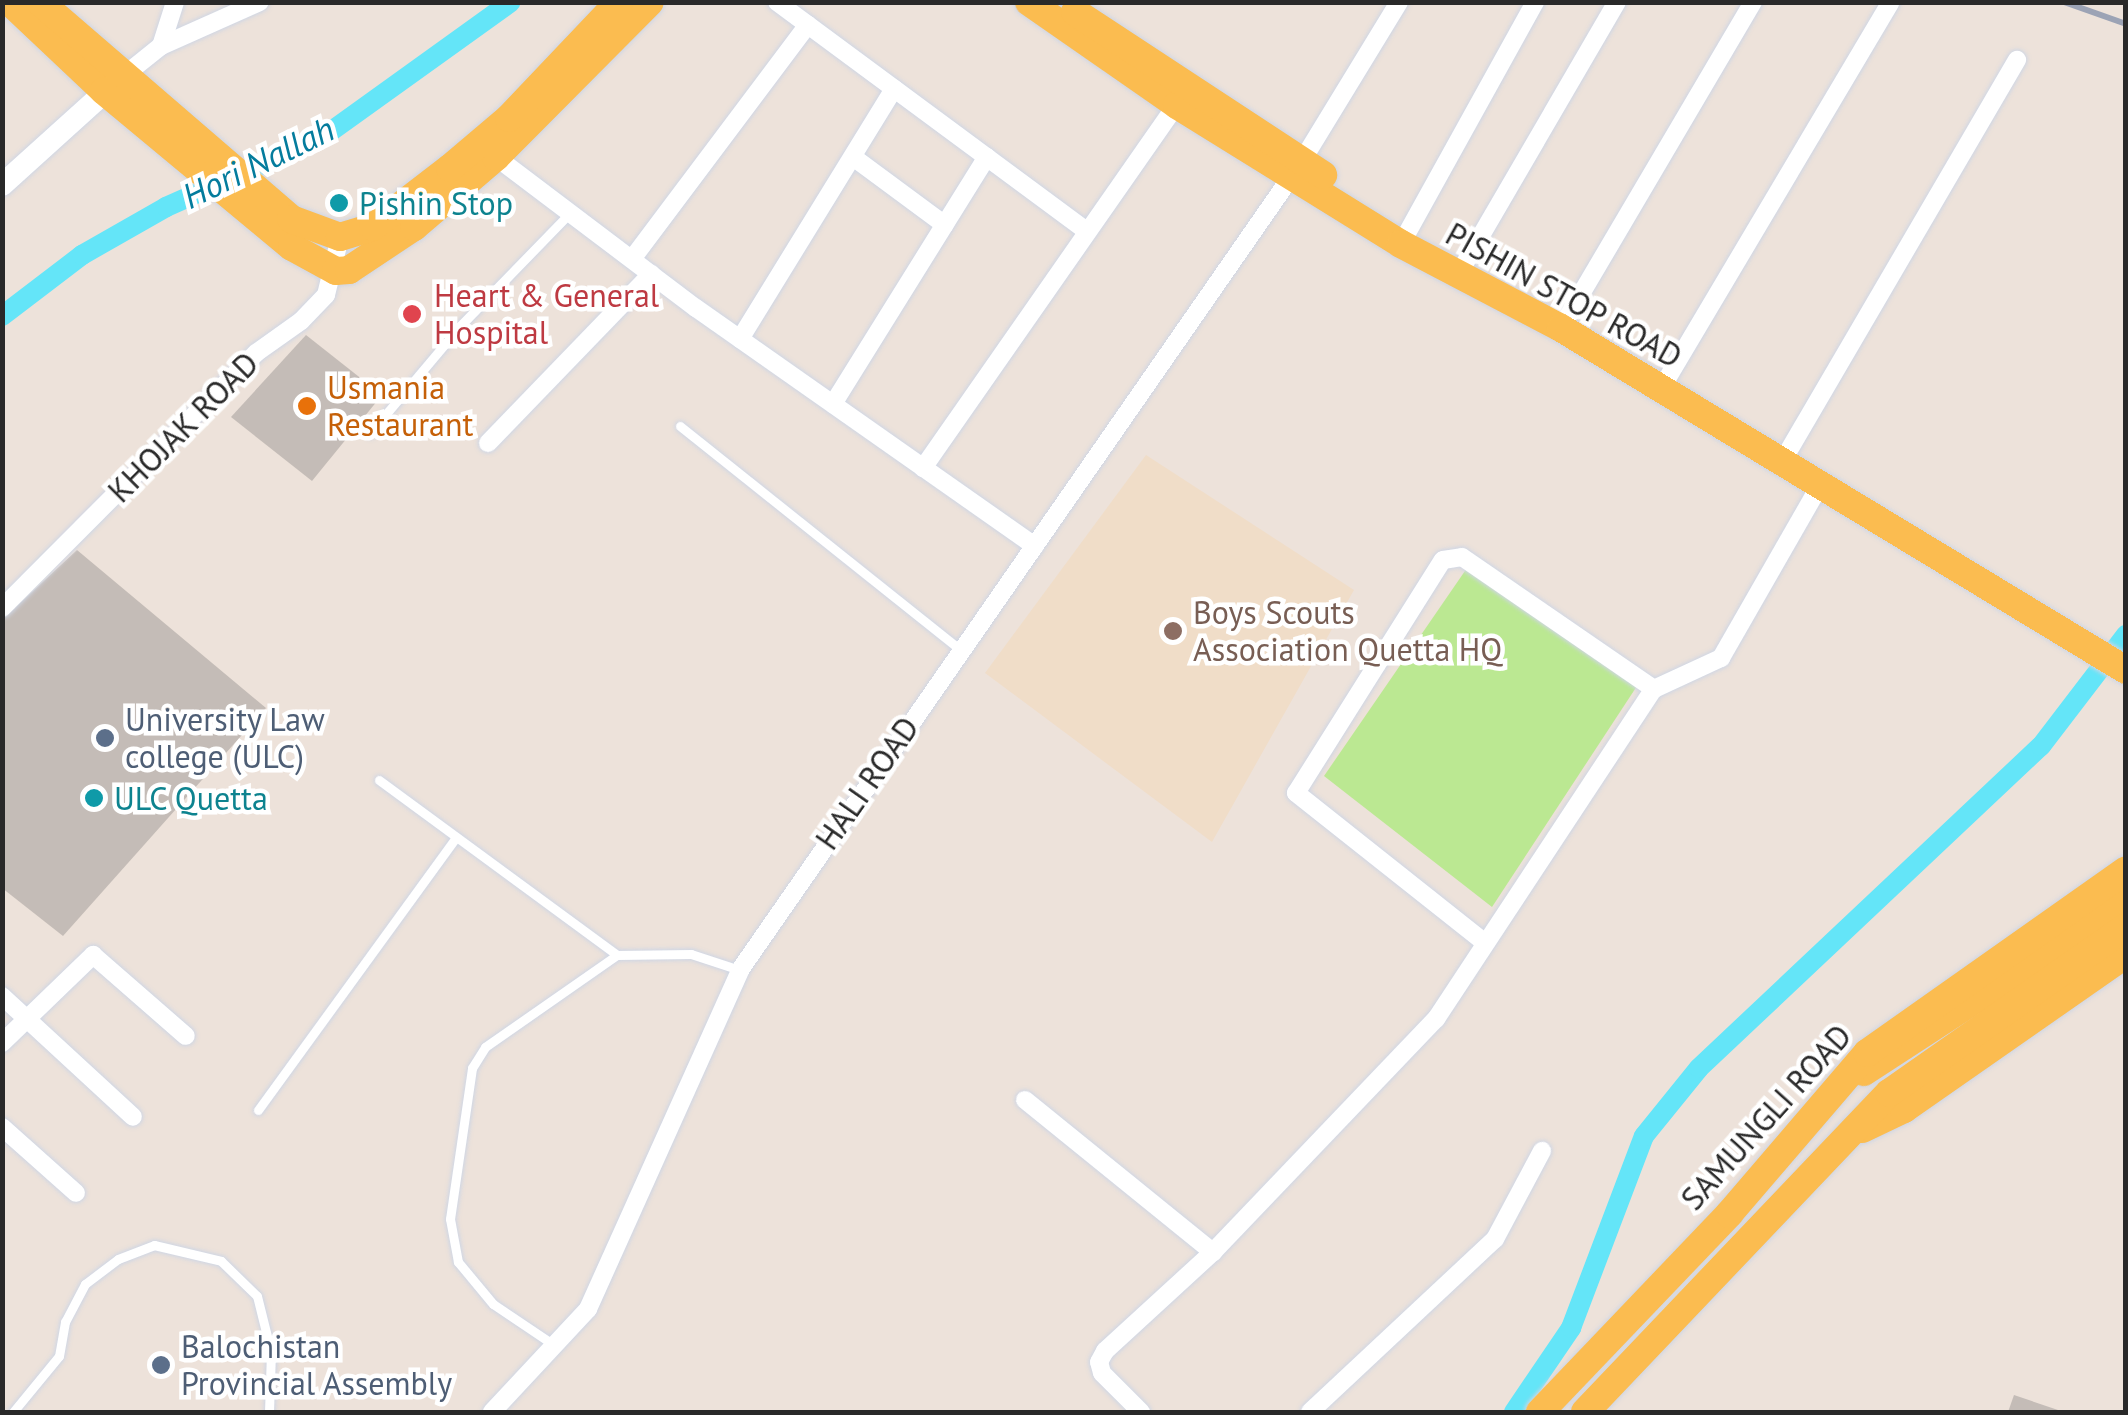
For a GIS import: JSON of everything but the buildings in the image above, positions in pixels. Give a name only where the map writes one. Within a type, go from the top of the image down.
[{"type":"main road","points":[[10,2],[221,178],[292,248],[336,271],[349,270],[414,226],[496,157],[650,2]]},
{"type":"main road","points":[[40,2],[113,85]]},
{"type":"main road","points":[[221,178],[271,201],[309,228],[340,238],[372,228],[510,118],[620,2]]},
{"type":"main road","name":"PISHIN STOP ROAD","points":[[1029,2],[1405,237],[1564,323],[2072,629]]},
{"type":"main road","name":"PISHIN STOP ROAD","points":[[1062,2],[1183,96]]},
{"type":"main road","name":"PISHIN STOP ROAD","points":[[1786,455],[1820,486],[2072,629]]},
{"type":"main road","points":[[2072,629],[2121,661]]},
{"type":"main road","name":"SAMUNGLI ROAD","points":[[1540,1412],[1886,1036],[2126,870]]},
{"type":"main road","points":[[1849,1080],[1905,1048],[2126,901]]},
{"type":"main road","points":[[1585,1412],[1888,1093],[2126,927]]},
{"type":"main road","points":[[1851,1134],[1904,1110],[2126,954]]},
{"type":"street","points":[[161,46],[175,2]]},
{"type":"street","points":[[2,184],[161,46],[260,2]]},
{"type":"street","points":[[777,2],[1086,230]]},
{"type":"street","name":"HALI ROAD","points":[[492,1412],[588,1309],[740,970],[1297,169],[1399,2]]},
{"type":"street","points":[[1405,237],[1535,2]]},
{"type":"street","points":[[1462,268],[1618,2]]},
{"type":"street","points":[[1564,323],[1752,2]]},
{"type":"street","points":[[1665,383],[1890,3]]},
{"type":"street","points":[[632,260],[808,26]]},
{"type":"street","points":[[1786,455],[2017,60]]},
{"type":"street","points":[[740,340],[894,89]]},
{"type":"street","points":[[923,468],[1183,96]]},
{"type":"street","points":[[496,157],[740,340],[1035,546]]},
{"type":"street","points":[[853,157],[945,225]]},
{"type":"street","points":[[832,404],[987,157]]},
{"type":"street","name":"KHOJAK ROAD","points":[[2,608],[256,352],[301,322],[336,271],[340,238]]},
{"type":"street","points":[[488,444],[651,274]]},
{"type":"street","points":[[1142,1412],[1099,1362],[1213,1252],[1436,1020],[1654,689],[1721,658],[1820,486]]},
{"type":"street","points":[[1484,942],[1296,792],[1443,560],[1462,556],[1654,689]]},
{"type":"street","points":[[2,1044],[93,955],[186,1036]]},
{"type":"street","points":[[2,996],[133,1117]]},
{"type":"street","points":[[1025,1100],[1213,1252]]},
{"type":"street","points":[[2,1127],[76,1193]]},
{"type":"street","points":[[1310,1412],[1495,1239],[1542,1151]]},
{"type":"lane","points":[[370,432],[460,326],[570,213]]},
{"type":"lane","points":[[680,426],[961,650]]},
{"type":"lane","points":[[379,780],[617,955]]},
{"type":"lane","points":[[258,1110],[456,836]]},
{"type":"lane","points":[[554,1345],[492,1304],[458,1262],[450,1219],[472,1068],[485,1047],[617,955],[692,954],[740,970]]},
{"type":"lane","points":[[13,1412],[59,1356],[65,1322],[86,1284],[118,1258],[154,1245],[221,1262],[258,1296],[271,1352],[269,1412]]},
{"type":"shaded area","name":"Boys Scouts Association Quetta HQ","points":[[1146,455],[1354,590],[1212,842],[985,673]]},
{"type":"green space","points":[[1467,568],[1637,686],[1492,907],[1324,776]]},
{"type":"waterway","name":"Hori Nallah","points":[[2,316],[82,255],[166,207],[323,137],[511,2]]},
{"type":"waterway","points":[[1514,1412],[1571,1328],[1644,1136],[1699,1068],[2041,746],[2126,635]]},
{"type":"railway","points":[[2064,2],[2126,24]]},
{"type":"place","name":"Pishin Stop","points":[[339,203]]},
{"type":"place","name":"Heart & General Hospital","points":[[412,314]]},
{"type":"place","name":"Usmania Restaurant","points":[[307,406]]},
{"type":"place","name":"Boys Scouts Association Quetta HQ","points":[[1173,631]]},
{"type":"place","name":"University Law college (ULC)","points":[[105,738]]},
{"type":"place","name":"ULC Quetta","points":[[94,798]]},
{"type":"place","name":"Balochistan Provincial Assembly","points":[[161,1365]]}]
